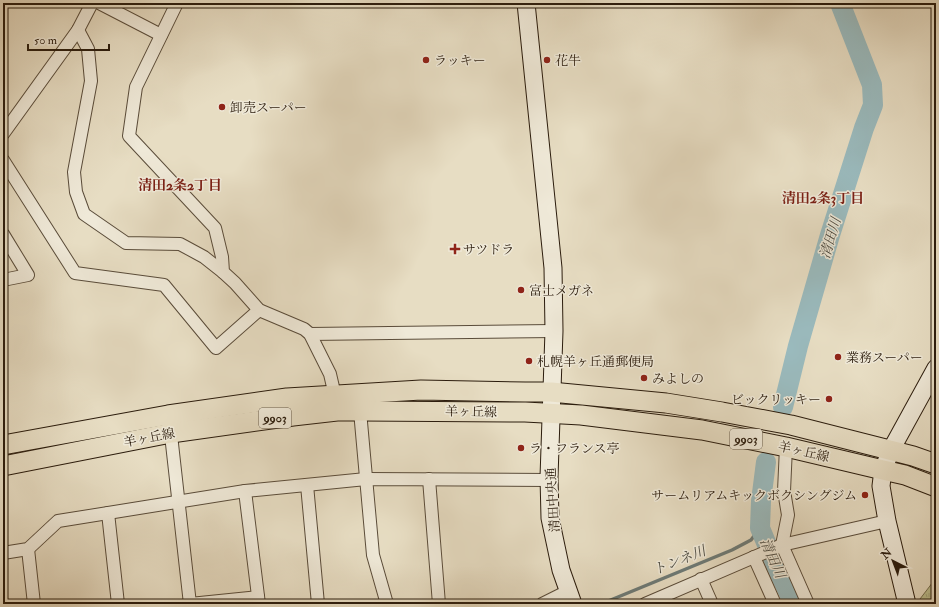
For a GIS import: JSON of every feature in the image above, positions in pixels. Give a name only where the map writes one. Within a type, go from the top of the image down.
[{"type":"main road","name":"羊ヶ丘線","points":[[3,445],[170,424],[293,416],[336,403],[421,390],[551,392],[666,403],[722,412],[790,425],[891,450],[936,464]]},
{"type":"main road","name":"羊ヶ丘線","points":[[336,403],[360,411],[525,412],[582,415],[702,430],[786,447],[905,475],[936,487]]},
{"type":"main road","name":"羊ヶ丘線","points":[[3,466],[170,424]]},
{"type":"street","points":[[3,134],[78,30],[92,3]]},
{"type":"street","points":[[99,3],[161,35]]},
{"type":"street","points":[[177,3],[136,87],[129,136],[215,228],[224,272]]},
{"type":"street","name":"清田中央通","points":[[526,3],[553,268],[554,331],[550,414],[550,518],[561,570],[571,600]]},
{"type":"street","points":[[78,30],[88,49],[91,81],[74,172],[76,192],[84,214],[126,243],[180,244],[204,257],[224,272],[259,310],[304,329],[310,334],[330,374],[336,403]]},
{"type":"street","points":[[3,160],[75,273],[164,285],[216,348],[259,310]]},
{"type":"street","points":[[3,234],[28,275],[3,280]]},
{"type":"street","points":[[310,334],[554,331]]},
{"type":"street","points":[[907,604],[887,520],[881,486],[883,470],[891,450],[936,368]]},
{"type":"street","points":[[360,411],[373,555],[387,604]]},
{"type":"street","points":[[170,424],[190,604],[258,600],[245,491]]},
{"type":"street","points":[[786,447],[784,491],[788,515],[779,546],[808,604]]},
{"type":"street","points":[[3,553],[28,549],[58,521],[245,491],[366,479],[549,480]]},
{"type":"street","points":[[429,479],[439,604]]},
{"type":"street","points":[[307,485],[318,604]]},
{"type":"street","points":[[108,513],[118,604]]},
{"type":"street","points":[[645,604],[779,546],[887,520]]},
{"type":"street","points":[[28,549],[34,604]]},
{"type":"street","points":[[759,555],[775,604]]},
{"type":"street","points":[[701,579],[712,604]]},
{"type":"street","points":[[542,604],[571,600]]},
{"type":"green space","points":[[936,578],[936,604],[921,604],[920,599]]},
{"type":"waterway","name":"清田川","points":[[783,407],[798,346],[830,235],[864,128],[873,105],[872,85],[840,3]]},
{"type":"waterway","name":"清田川","points":[[766,462],[761,501],[760,528],[794,604]]},
{"type":"waterway","name":"トンネ川","points":[[601,604],[732,550],[751,540],[760,528]]},
{"type":"place","name":"ラッキー","points":[[426,60]]},
{"type":"place","name":"花牛","points":[[547,60]]},
{"type":"place","name":"卸売スーパー","points":[[222,107]]},
{"type":"place","name":"サツドラ","points":[[455,249]]},
{"type":"place","name":"富士メガネ","points":[[521,290]]},
{"type":"place","name":"業務スーパー","points":[[838,357]]},
{"type":"place","name":"札幌羊ヶ丘通郵便局","points":[[529,361]]},
{"type":"place","name":"みよしの","points":[[644,378]]},
{"type":"place","name":"ビックリッキー","points":[[829,399]]},
{"type":"place","name":"ラ・フランス亭","points":[[521,448]]},
{"type":"place","name":"サームリアムキックボクシングジム","points":[[865,495]]},
{"type":"district","name":"清田2条2丁目","points":[[180,185]]},
{"type":"district","name":"清田2条3丁目","points":[[823,198]]}]
